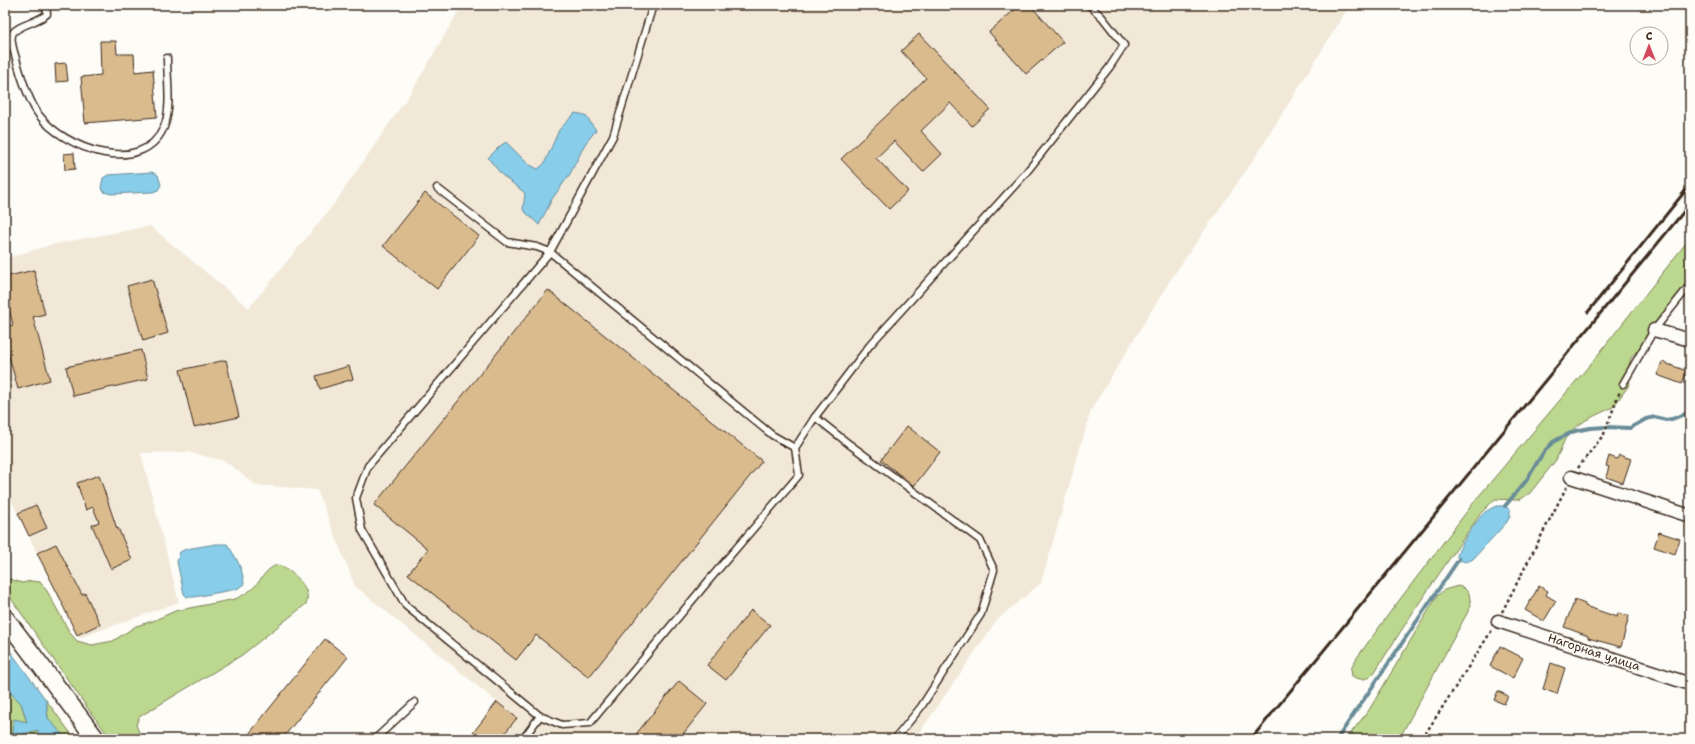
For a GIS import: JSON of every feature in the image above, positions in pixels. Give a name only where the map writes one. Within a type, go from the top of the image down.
[{"type":"street","points":[[1654,330],[1690,340]]},
{"type":"street","points":[[1571,477],[1690,516]]},
{"type":"street","points":[[5,618],[96,739]]},
{"type":"street","name":"Нагорная улица","points":[[1498,621],[1690,684]]},
{"type":"lane","points":[[46,5],[47,14],[41,19],[16,29],[12,34],[12,41],[21,78],[39,115],[56,131],[78,145],[113,154],[132,153],[145,149],[153,143],[164,127],[168,114],[167,58]]},
{"type":"lane","points":[[653,5],[613,136],[550,252],[368,466],[356,498],[362,530],[406,606],[540,716],[562,725],[590,723],[799,475],[795,448],[815,417],[870,345],[1025,174],[1108,68],[1124,45],[1102,17],[1088,5]]},
{"type":"lane","points":[[437,188],[507,242],[537,246],[550,252],[772,435],[795,448]]},
{"type":"lane","points":[[1623,384],[1654,330],[1690,285]]},
{"type":"lane","points":[[815,417],[849,444],[980,540],[994,570],[981,614],[921,706],[895,739]]},
{"type":"lane","points":[[375,739],[414,702]]},
{"type":"lane","points":[[523,739],[540,716]]},
{"type":"path","points":[[1571,477],[1604,434],[1623,384]]},
{"type":"shaded area","points":[[462,5],[1350,5],[1256,156],[1169,282],[1091,410],[1041,583],[997,620],[915,739],[470,739],[497,702],[355,586],[317,490],[256,485],[225,461],[187,452],[141,453],[179,602],[79,638],[5,488],[5,259],[50,245],[150,226],[249,308],[334,204],[413,89]]},
{"type":"green space","points":[[1690,238],[1690,285],[1631,358],[1627,372],[1630,384],[1613,407],[1586,420],[1571,431],[1565,439],[1556,460],[1530,493],[1521,499],[1495,499],[1481,513],[1415,609],[1374,673],[1364,679],[1358,679],[1352,676],[1351,669],[1356,659],[1478,497],[1593,361]]},
{"type":"green space","points":[[277,565],[288,570],[304,586],[307,598],[306,604],[242,655],[139,717],[136,725],[142,739],[111,739],[91,713],[6,590],[6,582],[10,579],[22,583],[31,581],[40,582],[47,591],[70,633],[77,641],[92,645],[113,641],[136,626],[153,621],[175,611],[235,599],[252,589],[268,571]]},
{"type":"green space","points":[[1458,586],[1464,588],[1469,593],[1471,606],[1399,739],[1346,739],[1369,710],[1437,596],[1444,590]]},
{"type":"green space","points":[[5,688],[21,703],[27,723],[14,737],[38,730],[38,739],[5,739]]},
{"type":"green space","points":[[46,700],[75,739],[66,739],[48,718]]},
{"type":"water","points":[[575,113],[585,115],[596,130],[585,144],[570,174],[552,199],[539,225],[523,210],[525,193],[502,175],[488,158],[506,142],[528,164],[538,169],[544,164],[559,130]]},
{"type":"water","points":[[152,172],[158,175],[161,185],[158,190],[153,192],[111,194],[104,192],[101,188],[103,178],[108,175]]},
{"type":"water","points":[[1496,506],[1505,506],[1510,510],[1510,516],[1507,522],[1473,559],[1466,562],[1461,560],[1457,557],[1458,553],[1468,534],[1485,512]]},
{"type":"water","points":[[216,544],[227,544],[238,563],[244,584],[237,589],[187,597],[184,594],[177,562],[180,552],[186,549]]},
{"type":"water","points":[[5,644],[46,700],[48,718],[66,739],[38,739],[38,730],[13,737],[14,719],[27,722],[21,703],[5,688]]},
{"type":"building","points":[[1020,5],[1030,5],[1063,42],[1026,74],[989,32]]},
{"type":"building","points":[[919,34],[990,109],[972,126],[950,103],[921,131],[942,154],[923,172],[894,141],[876,158],[908,191],[889,209],[841,159],[926,78],[901,51]]},
{"type":"building","points":[[100,41],[116,41],[117,54],[134,54],[135,72],[153,70],[157,117],[85,123],[81,77],[101,75]]},
{"type":"building","points":[[66,63],[68,81],[56,82],[55,64]]},
{"type":"building","points":[[74,153],[75,169],[65,170],[64,154]]},
{"type":"building","points":[[425,193],[479,236],[437,289],[383,246]]},
{"type":"building","points":[[34,270],[45,314],[33,317],[50,380],[18,389],[5,342],[5,327],[13,325],[5,292],[5,277]]},
{"type":"building","points":[[152,279],[168,333],[143,341],[127,286]]},
{"type":"building","points":[[548,290],[762,461],[589,677],[536,635],[516,660],[408,574],[428,549],[374,505]]},
{"type":"building","points":[[141,350],[148,379],[73,396],[66,367]]},
{"type":"building","points":[[226,360],[239,417],[194,427],[180,370]]},
{"type":"building","points":[[1662,362],[1687,371],[1682,384],[1657,375]]},
{"type":"building","points":[[349,366],[353,379],[320,389],[316,376]]},
{"type":"building","points":[[907,426],[940,452],[914,486],[881,460]]},
{"type":"building","points":[[1619,455],[1631,459],[1623,483],[1606,477],[1609,467],[1606,466],[1609,456],[1617,459]]},
{"type":"building","points":[[99,475],[117,529],[118,528],[132,560],[111,569],[92,525],[99,522],[93,507],[86,510],[77,483]]},
{"type":"building","points":[[36,505],[47,528],[29,536],[18,513]]},
{"type":"building","points":[[1659,532],[1680,539],[1675,554],[1654,547]]},
{"type":"building","points":[[56,544],[82,595],[85,593],[100,624],[77,635],[37,553]]},
{"type":"building","points":[[1539,586],[1548,591],[1546,595],[1556,601],[1544,621],[1525,610]]},
{"type":"building","points":[[1575,600],[1585,604],[1585,606],[1617,617],[1618,613],[1629,616],[1621,647],[1588,638],[1588,636],[1564,627]]},
{"type":"building","points":[[751,610],[770,625],[726,680],[707,665]]},
{"type":"building","points":[[325,639],[348,657],[282,739],[245,739]]},
{"type":"building","points":[[1500,646],[1523,658],[1513,678],[1490,666]]},
{"type":"building","points":[[1551,663],[1565,668],[1557,694],[1543,689]]},
{"type":"building","points":[[679,681],[707,704],[679,739],[632,739]]},
{"type":"building","points":[[1498,691],[1508,696],[1504,704],[1494,700]]},
{"type":"building","points":[[497,702],[517,718],[500,739],[479,739],[472,734]]},
{"type":"waterway","points":[[1505,506],[1526,481],[1543,453],[1553,442],[1562,437],[1575,431],[1590,428],[1630,428],[1646,419],[1655,417],[1666,420],[1690,412]]},
{"type":"waterway","points":[[1337,739],[1459,559]]},
{"type":"railway","points":[[1588,312],[1690,185]]},
{"type":"railway","points":[[1251,739],[1690,204]]}]
